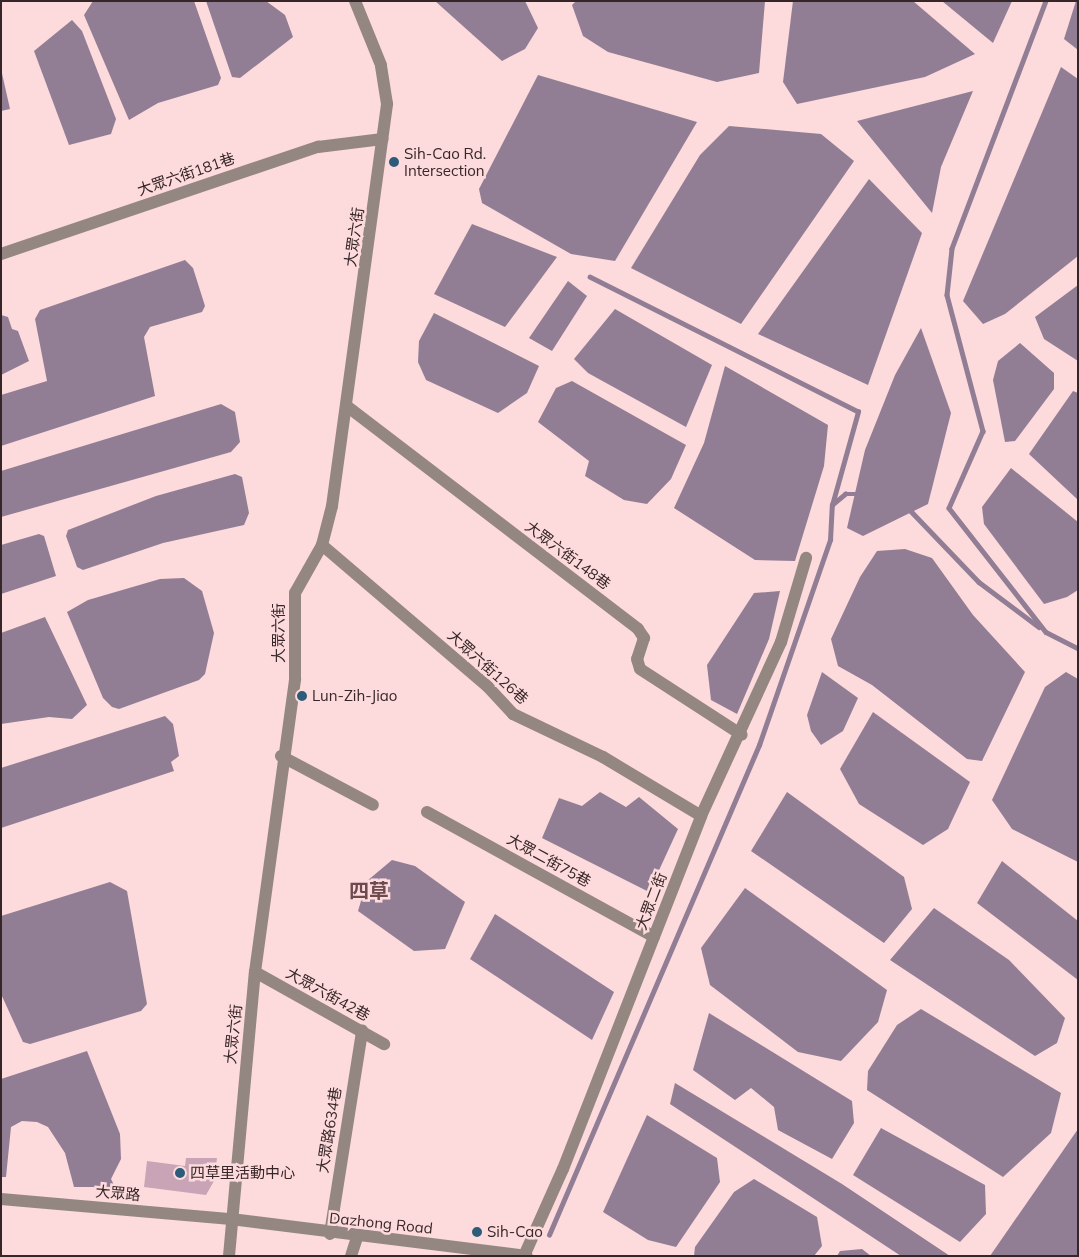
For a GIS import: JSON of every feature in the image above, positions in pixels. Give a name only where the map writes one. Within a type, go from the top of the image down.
[{"type":"street","name":"大眾六街","points":[[229,1256],[255,972],[281,756],[295,679],[295,593],[322,545],[348,407],[387,104],[381,65],[355,1]]},
{"type":"street","name":"大眾六街181巷","points":[[1,254],[318,147],[383,139]]},
{"type":"street","name":"大眾六街148巷","points":[[348,407],[638,629],[644,638],[637,659],[640,669],[742,735]]},
{"type":"street","name":"大眾六街126巷","points":[[322,545],[488,687],[513,714],[603,757],[701,816]]},
{"type":"street","name":"大眾二街","points":[[525,1255],[701,816],[742,735],[781,642],[806,558]]},
{"type":"street","points":[[281,756],[373,805]]},
{"type":"street","name":"大眾二街75巷","points":[[428,812],[654,937]]},
{"type":"street","name":"大眾六街42巷","points":[[255,972],[384,1044]]},
{"type":"street","name":"大眾路634巷","points":[[330,1234],[362,1031]]},
{"type":"street","name":"大眾路","points":[[1,1199],[231,1219]]},
{"type":"street","name":"Dazhong Road","points":[[231,1219],[330,1234],[525,1255]]},
{"type":"street","points":[[351,1256],[357,1237]]},
{"type":"shaded area","points":[[93,1],[194,1],[221,78],[218,85],[158,103],[129,120],[84,15]]},
{"type":"shaded area","points":[[206,1],[266,1],[285,15],[293,37],[240,78],[232,77]]},
{"type":"shaded area","points":[[435,1],[525,1],[538,28],[525,49],[502,61]]},
{"type":"shaded area","points":[[576,1],[765,1],[759,73],[717,82],[608,52],[583,36],[572,5]]},
{"type":"shaded area","points":[[793,1],[913,1],[975,54],[925,77],[797,104],[783,82]]},
{"type":"shaded area","points":[[942,1],[1012,1],[993,43]]},
{"type":"shaded area","points":[[1076,1],[1078,1],[1078,50],[1064,39]]},
{"type":"shaded area","points":[[72,20],[82,31],[116,119],[111,134],[69,145],[34,51]]},
{"type":"shaded area","points":[[1061,67],[1078,79],[1078,256],[1005,314],[983,324],[963,301]]},
{"type":"shaded area","points":[[1,69],[10,109],[1,111]]},
{"type":"shaded area","points":[[538,75],[697,122],[615,261],[571,254],[482,203],[479,189]]},
{"type":"shaded area","points":[[973,91],[941,167],[932,213],[857,121]]},
{"type":"shaded area","points":[[729,126],[821,134],[854,161],[741,324],[631,268],[700,155]]},
{"type":"shaded area","points":[[869,179],[922,233],[868,385],[758,334]]},
{"type":"shaded area","points":[[472,224],[557,257],[505,327],[434,294]]},
{"type":"shaded area","points":[[185,260],[193,268],[205,306],[202,312],[150,327],[144,337],[155,396],[1,446],[1,395],[47,381],[35,319],[40,310]]},
{"type":"shaded area","points":[[568,281],[587,296],[552,351],[529,338]]},
{"type":"shaded area","points":[[1078,285],[1078,361],[1044,339],[1035,317]]},
{"type":"shaded area","points":[[615,309],[712,365],[686,427],[588,373],[574,359]]},
{"type":"shaded area","points":[[434,313],[539,366],[527,393],[498,413],[426,380],[418,362],[419,341]]},
{"type":"shaded area","points":[[1,315],[8,317],[12,329],[18,331],[29,361],[1,375]]},
{"type":"shaded area","points":[[921,328],[951,413],[928,504],[863,536],[847,528],[865,450],[895,375]]},
{"type":"shaded area","points":[[1020,343],[1054,373],[1054,389],[1015,441],[1005,442],[993,380],[998,361]]},
{"type":"shaded area","points":[[725,366],[828,425],[824,466],[795,561],[755,560],[674,508],[704,443]]},
{"type":"shaded area","points":[[572,381],[686,445],[671,479],[647,504],[624,500],[585,476],[589,461],[538,422],[556,388]]},
{"type":"shaded area","points":[[1073,391],[1078,393],[1078,500],[1029,454]]},
{"type":"shaded area","points":[[221,404],[235,412],[240,442],[231,452],[1,517],[1,471]]},
{"type":"shaded area","points":[[1011,468],[1078,522],[1078,590],[1067,597],[1044,604],[984,524],[982,507]]},
{"type":"shaded area","points":[[235,474],[242,477],[249,513],[244,525],[163,543],[83,570],[77,567],[66,536],[68,530],[156,496]]},
{"type":"shaded area","points":[[39,534],[44,536],[56,576],[1,594],[1,545]]},
{"type":"shaded area","points":[[905,549],[932,558],[973,615],[1025,672],[982,761],[967,759],[872,685],[838,666],[831,639],[860,577],[877,551]]},
{"type":"shaded area","points":[[184,578],[202,591],[214,633],[205,674],[199,680],[119,709],[112,707],[103,698],[67,612],[88,600],[160,579]]},
{"type":"shaded area","points":[[780,591],[769,639],[737,714],[711,700],[707,665],[754,593]]},
{"type":"shaded area","points":[[45,617],[87,705],[72,719],[49,717],[1,724],[1,633]]},
{"type":"shaded area","points":[[822,672],[858,698],[843,731],[821,745],[811,731],[807,715]]},
{"type":"shaded area","points":[[1066,672],[1078,679],[1078,862],[1012,829],[992,800],[1045,687]]},
{"type":"shaded area","points":[[873,712],[970,782],[948,829],[923,845],[859,804],[840,769]]},
{"type":"shaded area","points":[[165,716],[173,724],[179,756],[171,762],[174,771],[1,828],[1,768]]},
{"type":"shaded area","points":[[600,792],[626,807],[639,797],[678,829],[649,892],[542,838],[559,798],[582,806]]},
{"type":"shaded area","points":[[787,792],[904,877],[912,909],[884,943],[751,851]]},
{"type":"shaded area","points":[[392,860],[415,866],[465,902],[445,949],[414,951],[358,911],[367,881]]},
{"type":"shaded area","points":[[1002,861],[1078,921],[1078,980],[977,903]]},
{"type":"shaded area","points":[[110,882],[127,891],[147,1004],[141,1011],[30,1044],[23,1042],[1,994],[1,916]]},
{"type":"shaded area","points":[[745,888],[887,990],[878,1022],[841,1061],[798,1052],[710,985],[701,948]]},
{"type":"shaded area","points":[[934,908],[1009,960],[1065,1018],[1057,1043],[1035,1056],[890,960]]},
{"type":"shaded area","points":[[495,914],[614,992],[592,1040],[470,959]]},
{"type":"shaded area","points":[[921,1009],[1061,1093],[1051,1133],[1003,1177],[867,1090],[868,1071],[897,1025]]},
{"type":"shaded area","points":[[709,1013],[852,1101],[854,1123],[832,1159],[778,1130],[774,1107],[751,1088],[735,1100],[693,1070]]},
{"type":"shaded area","points":[[87,1051],[120,1134],[121,1159],[111,1179],[115,1187],[74,1187],[65,1153],[48,1127],[37,1122],[22,1121],[11,1127],[6,1177],[1,1177],[1,1079]]},
{"type":"shaded area","points":[[675,1083],[842,1184],[950,1256],[901,1256],[670,1104]]},
{"type":"shaded area","points":[[647,1115],[717,1158],[720,1182],[676,1247],[648,1240],[603,1212]]},
{"type":"shaded area","points":[[881,1128],[985,1185],[986,1214],[960,1242],[853,1175]]},
{"type":"shaded area","points":[[1078,1129],[1078,1256],[990,1256]]},
{"type":"shaded area","points":[[754,1179],[817,1217],[822,1246],[814,1256],[694,1256],[695,1247],[734,1192]]},
{"type":"shaded area","points":[[862,1249],[871,1256],[837,1256],[840,1251]]},
{"type":"building","name":"四草里活動中心","points":[[186,1158],[217,1158],[214,1181],[206,1195],[144,1187],[147,1161],[185,1166]]},
{"type":"waterway","points":[[1046,1],[952,249],[947,295],[983,431],[949,508],[1046,632]]},
{"type":"waterway","points":[[549,1235],[759,745],[830,540],[832,505],[858,412],[590,277]]},
{"type":"waterway","points":[[833,504],[845,494],[861,494]]},
{"type":"waterway","points":[[909,509],[979,582],[1039,627]]},
{"type":"waterway","points":[[1046,632],[1078,648]]},
{"type":"place","name":"Sih-Cao Rd. Intersection","points":[[394,162]]},
{"type":"place","name":"Lun-Zih-Jiao","points":[[302,696]]},
{"type":"place","name":"四草里活動中心","points":[[180,1173]]},
{"type":"place","name":"Sih-Cao","points":[[477,1232]]},
{"type":"district","name":"四草","points":[[369,890]]}]
